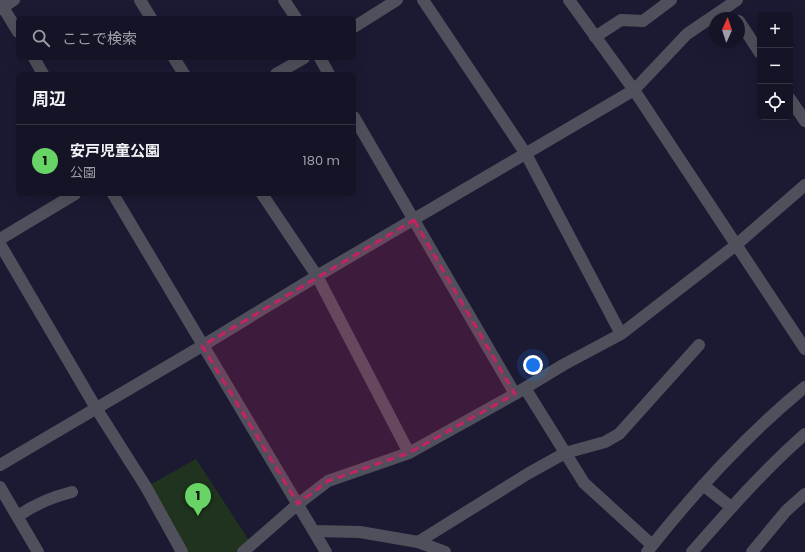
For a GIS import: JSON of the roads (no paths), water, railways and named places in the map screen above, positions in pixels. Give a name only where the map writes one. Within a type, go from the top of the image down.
[{"type":"street","points":[[14,0],[1,6],[16,29]]},
{"type":"street","points":[[140,0],[150,16]]},
{"type":"street","points":[[284,0],[295,16]]},
{"type":"street","points":[[356,26],[397,0]]},
{"type":"street","points":[[424,0],[526,154],[621,334]]},
{"type":"street","points":[[569,0],[634,90],[805,349]]},
{"type":"street","points":[[595,37],[621,20],[642,21],[671,0]]},
{"type":"street","points":[[0,465],[202,346],[317,276],[634,90],[687,34],[730,2],[734,12]]},
{"type":"street","points":[[745,30],[757,48]]},
{"type":"street","points":[[35,60],[42,72]]},
{"type":"street","points":[[175,60],[183,72]]},
{"type":"street","points":[[280,72],[300,60]]},
{"type":"street","points":[[321,60],[328,72]]},
{"type":"street","points":[[793,103],[805,121]]},
{"type":"street","points":[[356,120],[414,220],[520,391],[565,453],[584,483],[649,549],[734,451],[773,413],[805,387]]},
{"type":"street","points":[[243,552],[298,504],[328,481],[409,453],[520,391],[563,365],[621,334],[736,245],[805,185]]},
{"type":"street","points":[[0,240],[72,196]]},
{"type":"street","points":[[114,196],[202,346],[326,552]]},
{"type":"street","points":[[263,196],[317,276],[409,453]]},
{"type":"street","points":[[0,244],[96,408],[146,487],[182,552]]},
{"type":"street","points":[[418,542],[529,472],[565,453],[604,442],[619,434],[699,345]]},
{"type":"street","points":[[692,552],[731,507],[780,456],[805,434]]},
{"type":"street","points":[[703,485],[731,507]]},
{"type":"street","points":[[0,487],[38,552]]},
{"type":"street","points":[[18,516],[34,505],[72,492]]},
{"type":"street","points":[[752,552],[786,511],[805,494]]},
{"type":"street","points":[[314,531],[360,532],[418,542],[445,552]]},
{"type":"place","name":"安戸児童公園","points":[[198,516]]}]
